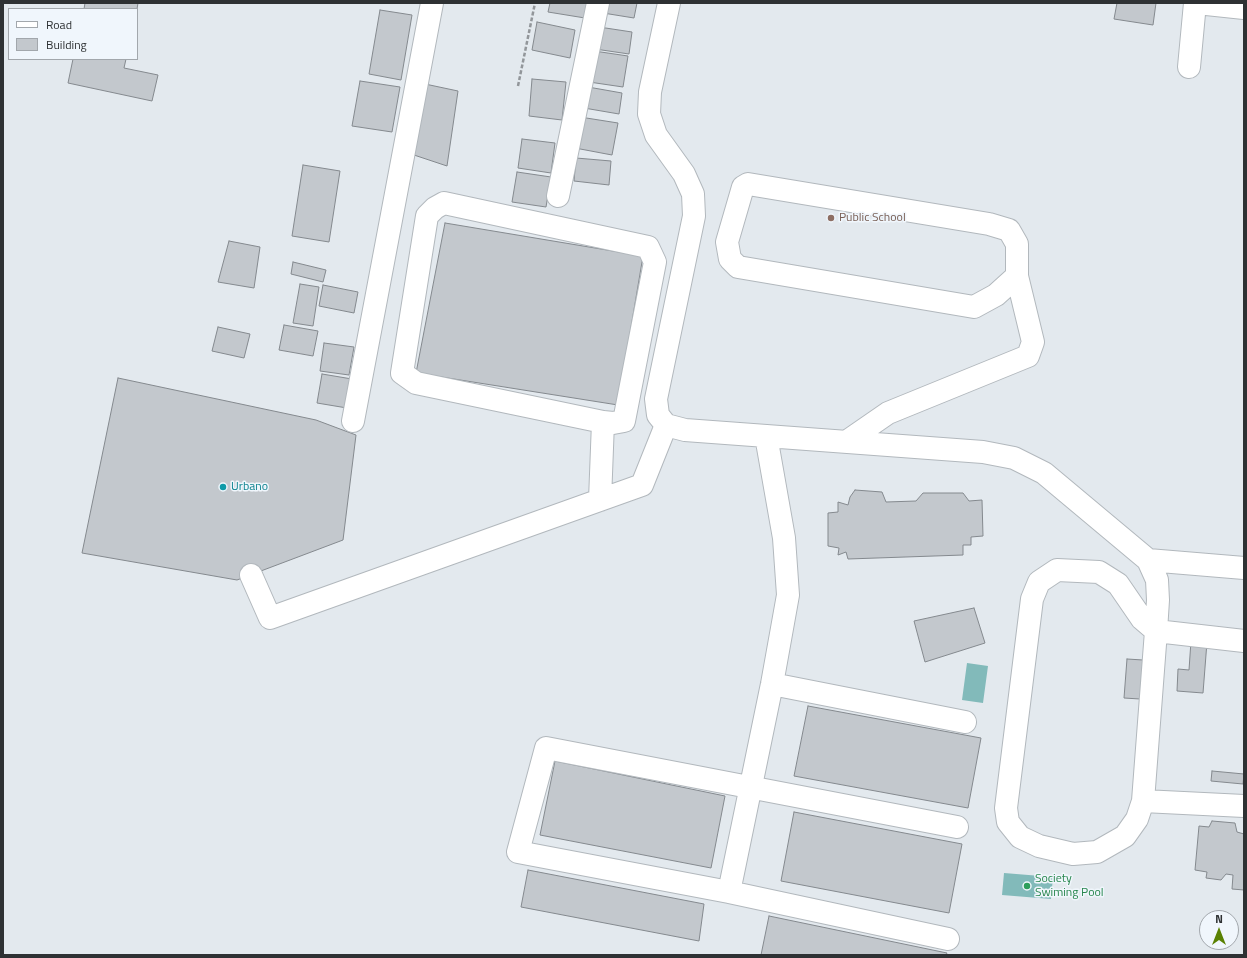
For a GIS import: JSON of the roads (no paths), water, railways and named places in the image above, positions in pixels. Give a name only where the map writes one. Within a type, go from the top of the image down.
[{"type":"street","points":[[353,421],[432,3]]},
{"type":"street","points":[[558,196],[598,3]]},
{"type":"street","points":[[669,3],[650,92],[649,114],[656,135],[684,174],[693,194],[694,216],[656,400],[658,415],[666,425],[685,430],[983,452],[1014,458],[1044,473],[1148,560],[1157,580],[1158,600],[1156,631],[1143,801],[1137,819],[1125,836],[1097,852],[1073,854],[1039,846],[1020,837],[1008,822],[1006,808],[1032,599],[1039,582],[1057,570],[1099,572],[1118,584],[1142,619],[1156,631],[1244,641]]},
{"type":"street","points":[[1189,67],[1196,3],[1244,8]]},
{"type":"street","points":[[846,442],[888,413],[1028,356],[1033,342],[1018,276],[1017,244],[1009,230],[989,224],[748,184],[743,187],[727,242],[730,259],[738,267],[974,307],[996,295],[1018,276]]},
{"type":"street","points":[[444,203],[648,247],[655,262],[624,421],[613,423],[603,422],[416,383],[402,373],[427,216],[435,208],[444,203]]},
{"type":"street","points":[[600,500],[603,422]]},
{"type":"street","points":[[251,575],[270,618],[642,485],[666,425]]},
{"type":"street","points":[[729,892],[772,684],[788,595],[784,538],[766,436]]},
{"type":"street","points":[[1148,560],[1244,568]]},
{"type":"street","points":[[772,684],[965,722]]},
{"type":"street","points":[[948,939],[729,892],[518,852],[546,748],[957,827]]},
{"type":"street","points":[[1143,801],[1244,806]]},
{"type":"water","points":[[967,663],[988,666],[983,703],[962,700]]},
{"type":"water","name":"Society Swiming Pool","points":[[1004,873],[1053,877],[1051,899],[1002,895]]},
{"type":"place","name":"Public School","points":[[831,218]]},
{"type":"place","name":"Urbano","points":[[223,487]]},
{"type":"place","name":"Society Swiming Pool","points":[[1027,886]]}]
